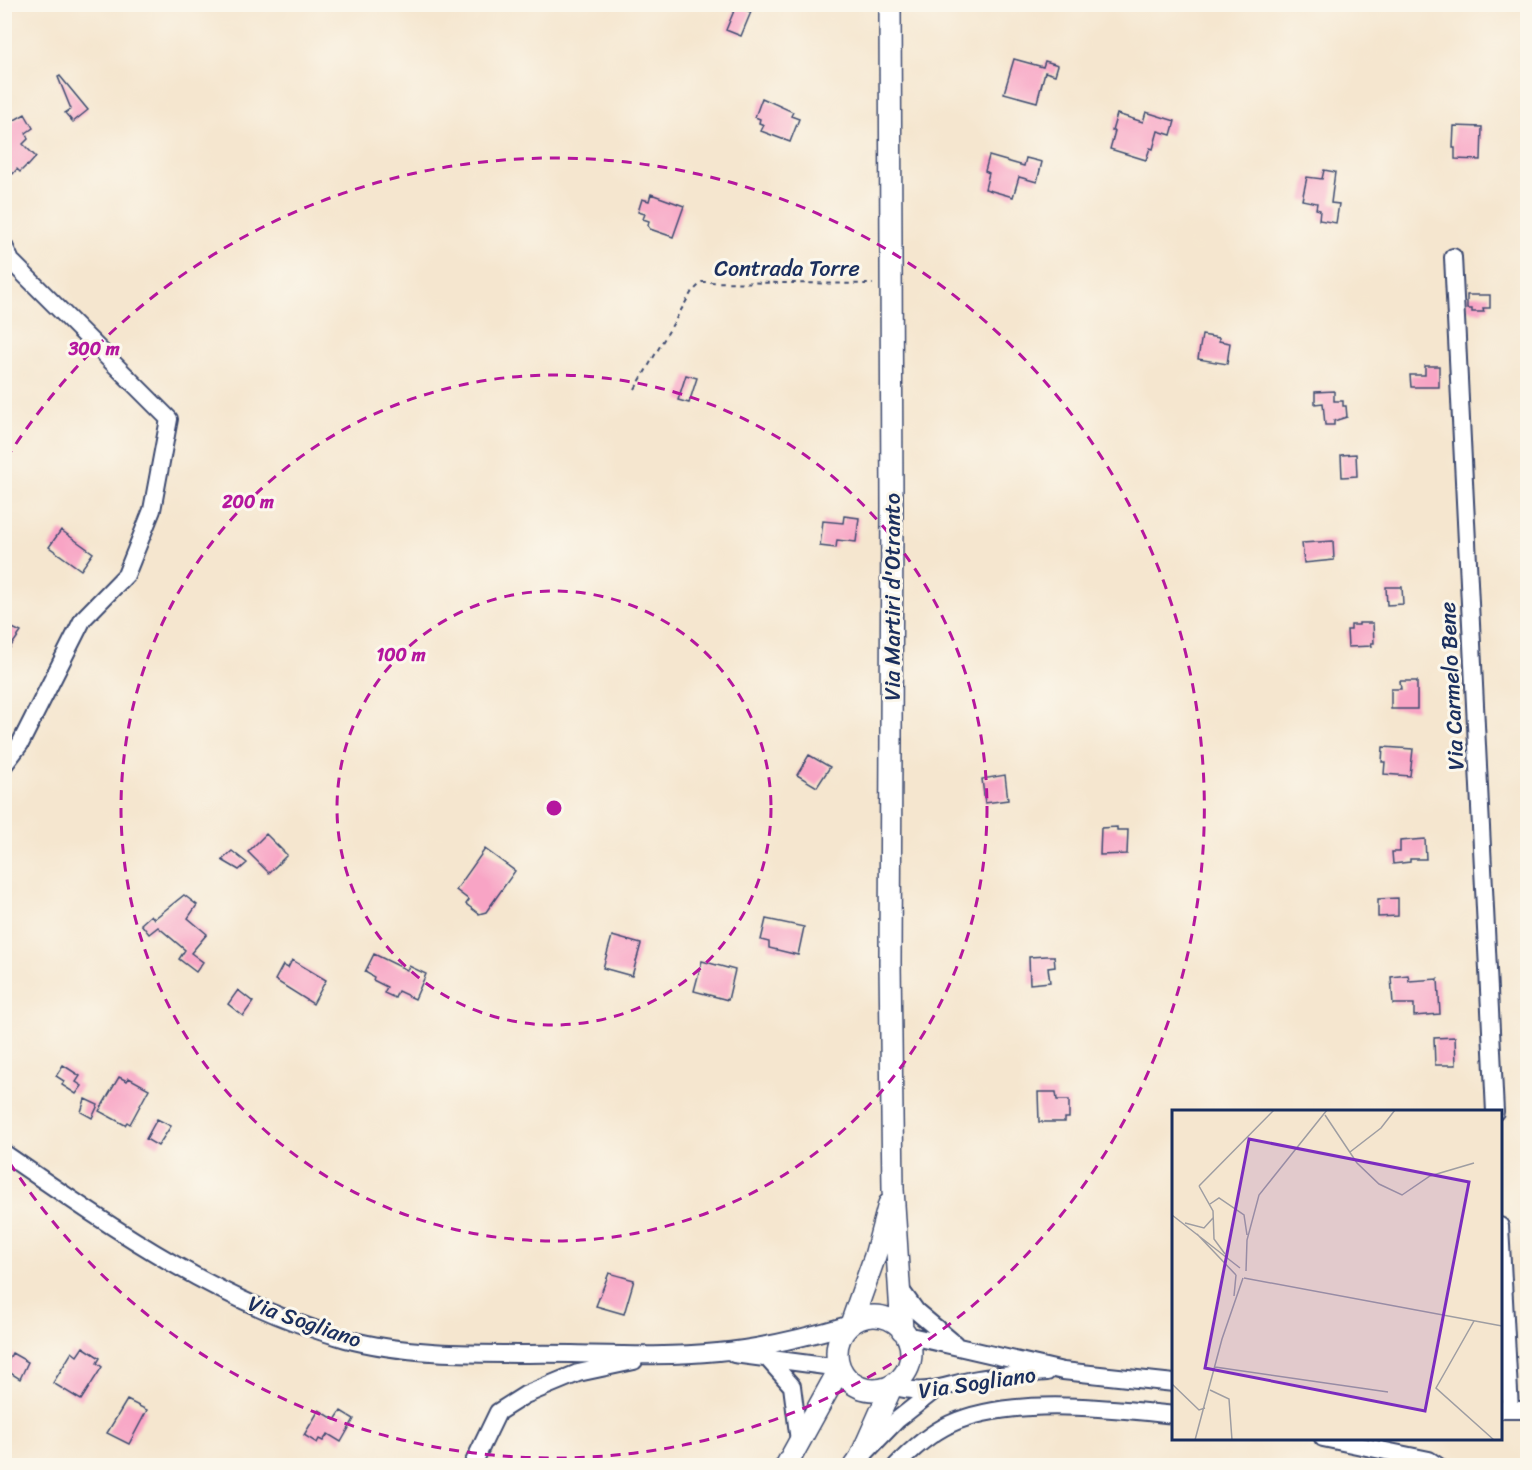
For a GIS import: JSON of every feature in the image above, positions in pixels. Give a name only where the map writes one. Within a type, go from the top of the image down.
[{"type":"main road","name":"Via Martiri d'Otranto","points":[[890,4],[890,963],[893,1189],[904,1333]]},
{"type":"main road","name":"Via Martiri d'Otranto","points":[[851,1324],[875,1256],[893,1189]]},
{"type":"main road","name":"Via Sogliano","points":[[840,1368],[847,1379],[856,1386],[868,1390],[880,1390],[892,1386],[902,1378],[908,1367],[909,1342],[895,1323],[873,1316],[861,1318],[851,1324]]},
{"type":"main road","points":[[786,1466],[840,1368],[837,1357],[838,1344],[843,1333],[851,1324]]},
{"type":"main road","points":[[857,1462],[892,1386]]},
{"type":"street","points":[[4,246],[10,261],[170,419],[152,510],[126,575],[83,619],[20,744],[4,765]]},
{"type":"street","name":"Via Carmelo Bene","points":[[1453,257],[1495,1110]]},
{"type":"street","name":"Via Sogliano","points":[[4,1153],[86,1209],[210,1286],[276,1315],[347,1339],[415,1350],[655,1355],[719,1352],[803,1338],[851,1324]]},
{"type":"street","name":"Via Sogliano","points":[[900,1289],[916,1311],[960,1348]]},
{"type":"street","points":[[1502,1300],[1505,1410],[1527,1410]]},
{"type":"street","name":"Via Sogliano","points":[[904,1333],[1063,1371],[1172,1383]]},
{"type":"street","name":"Via Sogliano","points":[[719,1352],[840,1368]]},
{"type":"street","points":[[472,1466],[498,1412],[525,1395],[578,1374],[655,1355]]},
{"type":"street","points":[[768,1359],[792,1386],[799,1441]]},
{"type":"street","name":"Via Sogliano","points":[[892,1386],[910,1391],[936,1390],[978,1379],[1063,1371]]},
{"type":"street","points":[[857,1462],[897,1420],[936,1390]]},
{"type":"street","points":[[896,1466],[917,1444],[950,1424],[984,1413],[1024,1408],[1064,1407],[1120,1409],[1172,1415]]},
{"type":"street","points":[[1333,1440],[1429,1460],[1438,1466]]},
{"type":"path","name":"Contrada Torre","points":[[635,389],[691,293],[702,282],[891,284]]},
{"type":"building","points":[[736,6],[751,12],[741,36],[726,30]]},
{"type":"building","points":[[1014,59],[1043,67],[1045,61],[1058,65],[1055,75],[1045,72],[1037,102],[1004,93]]},
{"type":"building","points":[[60,76],[88,110],[73,122],[65,113],[71,109],[58,77]]},
{"type":"building","points":[[762,98],[793,112],[791,116],[799,119],[790,142],[761,131],[764,125],[759,123],[760,119],[755,117]]},
{"type":"building","points":[[1146,112],[1175,121],[1171,135],[1158,131],[1153,149],[1150,148],[1146,160],[1110,149],[1117,114],[1143,122]]},
{"type":"building","points":[[25,114],[33,128],[26,133],[28,139],[23,144],[36,157],[20,172],[17,169],[13,174],[4,165],[4,126]]},
{"type":"building","points":[[1454,126],[1482,127],[1481,160],[1455,159]]},
{"type":"building","points":[[989,156],[1024,166],[1026,158],[1042,162],[1037,182],[1019,177],[1013,197],[985,189],[989,173],[985,171]]},
{"type":"building","points":[[1324,170],[1335,172],[1331,203],[1339,204],[1336,223],[1319,220],[1320,210],[1316,209],[1317,203],[1302,200],[1307,177],[1322,179]]},
{"type":"building","points":[[651,194],[684,206],[673,237],[650,229],[649,221],[643,219],[645,214],[638,212],[642,199],[649,201]]},
{"type":"building","points":[[1467,295],[1490,295],[1490,308],[1483,308],[1484,312],[1472,312],[1472,309],[1467,309]]},
{"type":"building","points":[[1202,335],[1230,343],[1227,364],[1198,359]]},
{"type":"building","points":[[1425,366],[1439,366],[1439,387],[1411,387],[1410,375],[1425,375]]},
{"type":"building","points":[[686,375],[697,378],[689,403],[678,400]]},
{"type":"building","points":[[1334,391],[1334,401],[1343,401],[1347,417],[1334,421],[1334,425],[1325,425],[1323,403],[1315,404],[1315,392]]},
{"type":"building","points":[[1356,454],[1357,476],[1342,477],[1341,455]]},
{"type":"building","points":[[844,516],[859,518],[856,542],[837,540],[836,548],[820,546],[823,521],[843,523]]},
{"type":"building","points":[[61,530],[93,553],[81,570],[49,547]]},
{"type":"building","points":[[1333,541],[1334,560],[1304,563],[1302,543]]},
{"type":"building","points":[[1386,587],[1402,587],[1403,604],[1387,605]]},
{"type":"building","points":[[1359,623],[1373,623],[1374,643],[1371,643],[1372,646],[1348,647],[1347,630],[1351,630],[1351,625],[1359,625]]},
{"type":"building","points":[[4,624],[21,632],[4,656]]},
{"type":"building","points":[[1400,681],[1417,681],[1417,709],[1391,709],[1391,689],[1401,689]]},
{"type":"building","points":[[1383,747],[1413,749],[1410,776],[1384,774]]},
{"type":"building","points":[[809,755],[830,767],[817,787],[797,775]]},
{"type":"building","points":[[1005,775],[1008,800],[985,803],[982,779]]},
{"type":"building","points":[[1117,827],[1117,830],[1128,830],[1127,854],[1100,855],[1101,828]]},
{"type":"building","points":[[266,834],[287,855],[269,873],[248,852]]},
{"type":"building","points":[[1425,839],[1426,859],[1410,859],[1410,862],[1393,864],[1392,852],[1400,852],[1400,841]]},
{"type":"building","points":[[485,849],[515,871],[486,912],[479,914],[466,904],[469,900],[456,890]]},
{"type":"building","points":[[232,851],[247,863],[239,870],[222,860]]},
{"type":"building","points":[[184,895],[197,905],[188,918],[207,934],[191,953],[203,962],[196,972],[179,959],[185,950],[158,927],[149,934],[141,924],[151,915],[154,919]]},
{"type":"building","points":[[1398,898],[1398,916],[1378,917],[1378,899]]},
{"type":"building","points":[[766,919],[804,927],[798,955],[769,948],[769,942],[761,940]]},
{"type":"building","points":[[612,936],[641,944],[632,976],[603,968]]},
{"type":"building","points":[[374,954],[407,970],[409,966],[426,974],[415,999],[398,991],[395,998],[384,993],[387,987],[373,980],[374,977],[365,972]]},
{"type":"building","points":[[1054,956],[1055,967],[1048,968],[1050,982],[1030,984],[1029,957]]},
{"type":"building","points":[[292,960],[326,980],[313,1004],[275,980],[283,965],[288,968]]},
{"type":"building","points":[[702,961],[735,970],[728,1000],[694,991]]},
{"type":"building","points":[[1408,975],[1409,981],[1438,979],[1440,1014],[1414,1016],[1414,1004],[1393,1004],[1391,977]]},
{"type":"building","points":[[238,990],[253,1002],[243,1016],[228,1004]]},
{"type":"building","points":[[1455,1037],[1456,1065],[1435,1065],[1434,1038]]},
{"type":"building","points":[[63,1065],[80,1076],[76,1082],[82,1086],[76,1094],[62,1085],[64,1081],[56,1076]]},
{"type":"building","points":[[119,1077],[127,1081],[129,1078],[149,1089],[130,1124],[127,1122],[125,1125],[99,1111]]},
{"type":"building","points":[[1038,1092],[1056,1092],[1057,1100],[1069,1100],[1069,1118],[1065,1118],[1065,1122],[1039,1122]]},
{"type":"building","points":[[85,1099],[98,1105],[92,1118],[81,1112]]},
{"type":"building","points":[[157,1119],[171,1126],[158,1146],[146,1139]]},
{"type":"building","points":[[609,1273],[634,1280],[624,1314],[596,1306]]},
{"type":"building","points":[[83,1347],[100,1358],[97,1363],[102,1367],[81,1400],[53,1383],[72,1352],[77,1356]]},
{"type":"building","points":[[12,1353],[28,1362],[20,1379],[4,1369]]},
{"type":"building","points":[[127,1400],[147,1410],[129,1444],[107,1433]]},
{"type":"building","points":[[319,1410],[335,1420],[341,1411],[354,1419],[341,1442],[328,1434],[323,1441],[319,1439],[317,1443],[304,1435]]}]
